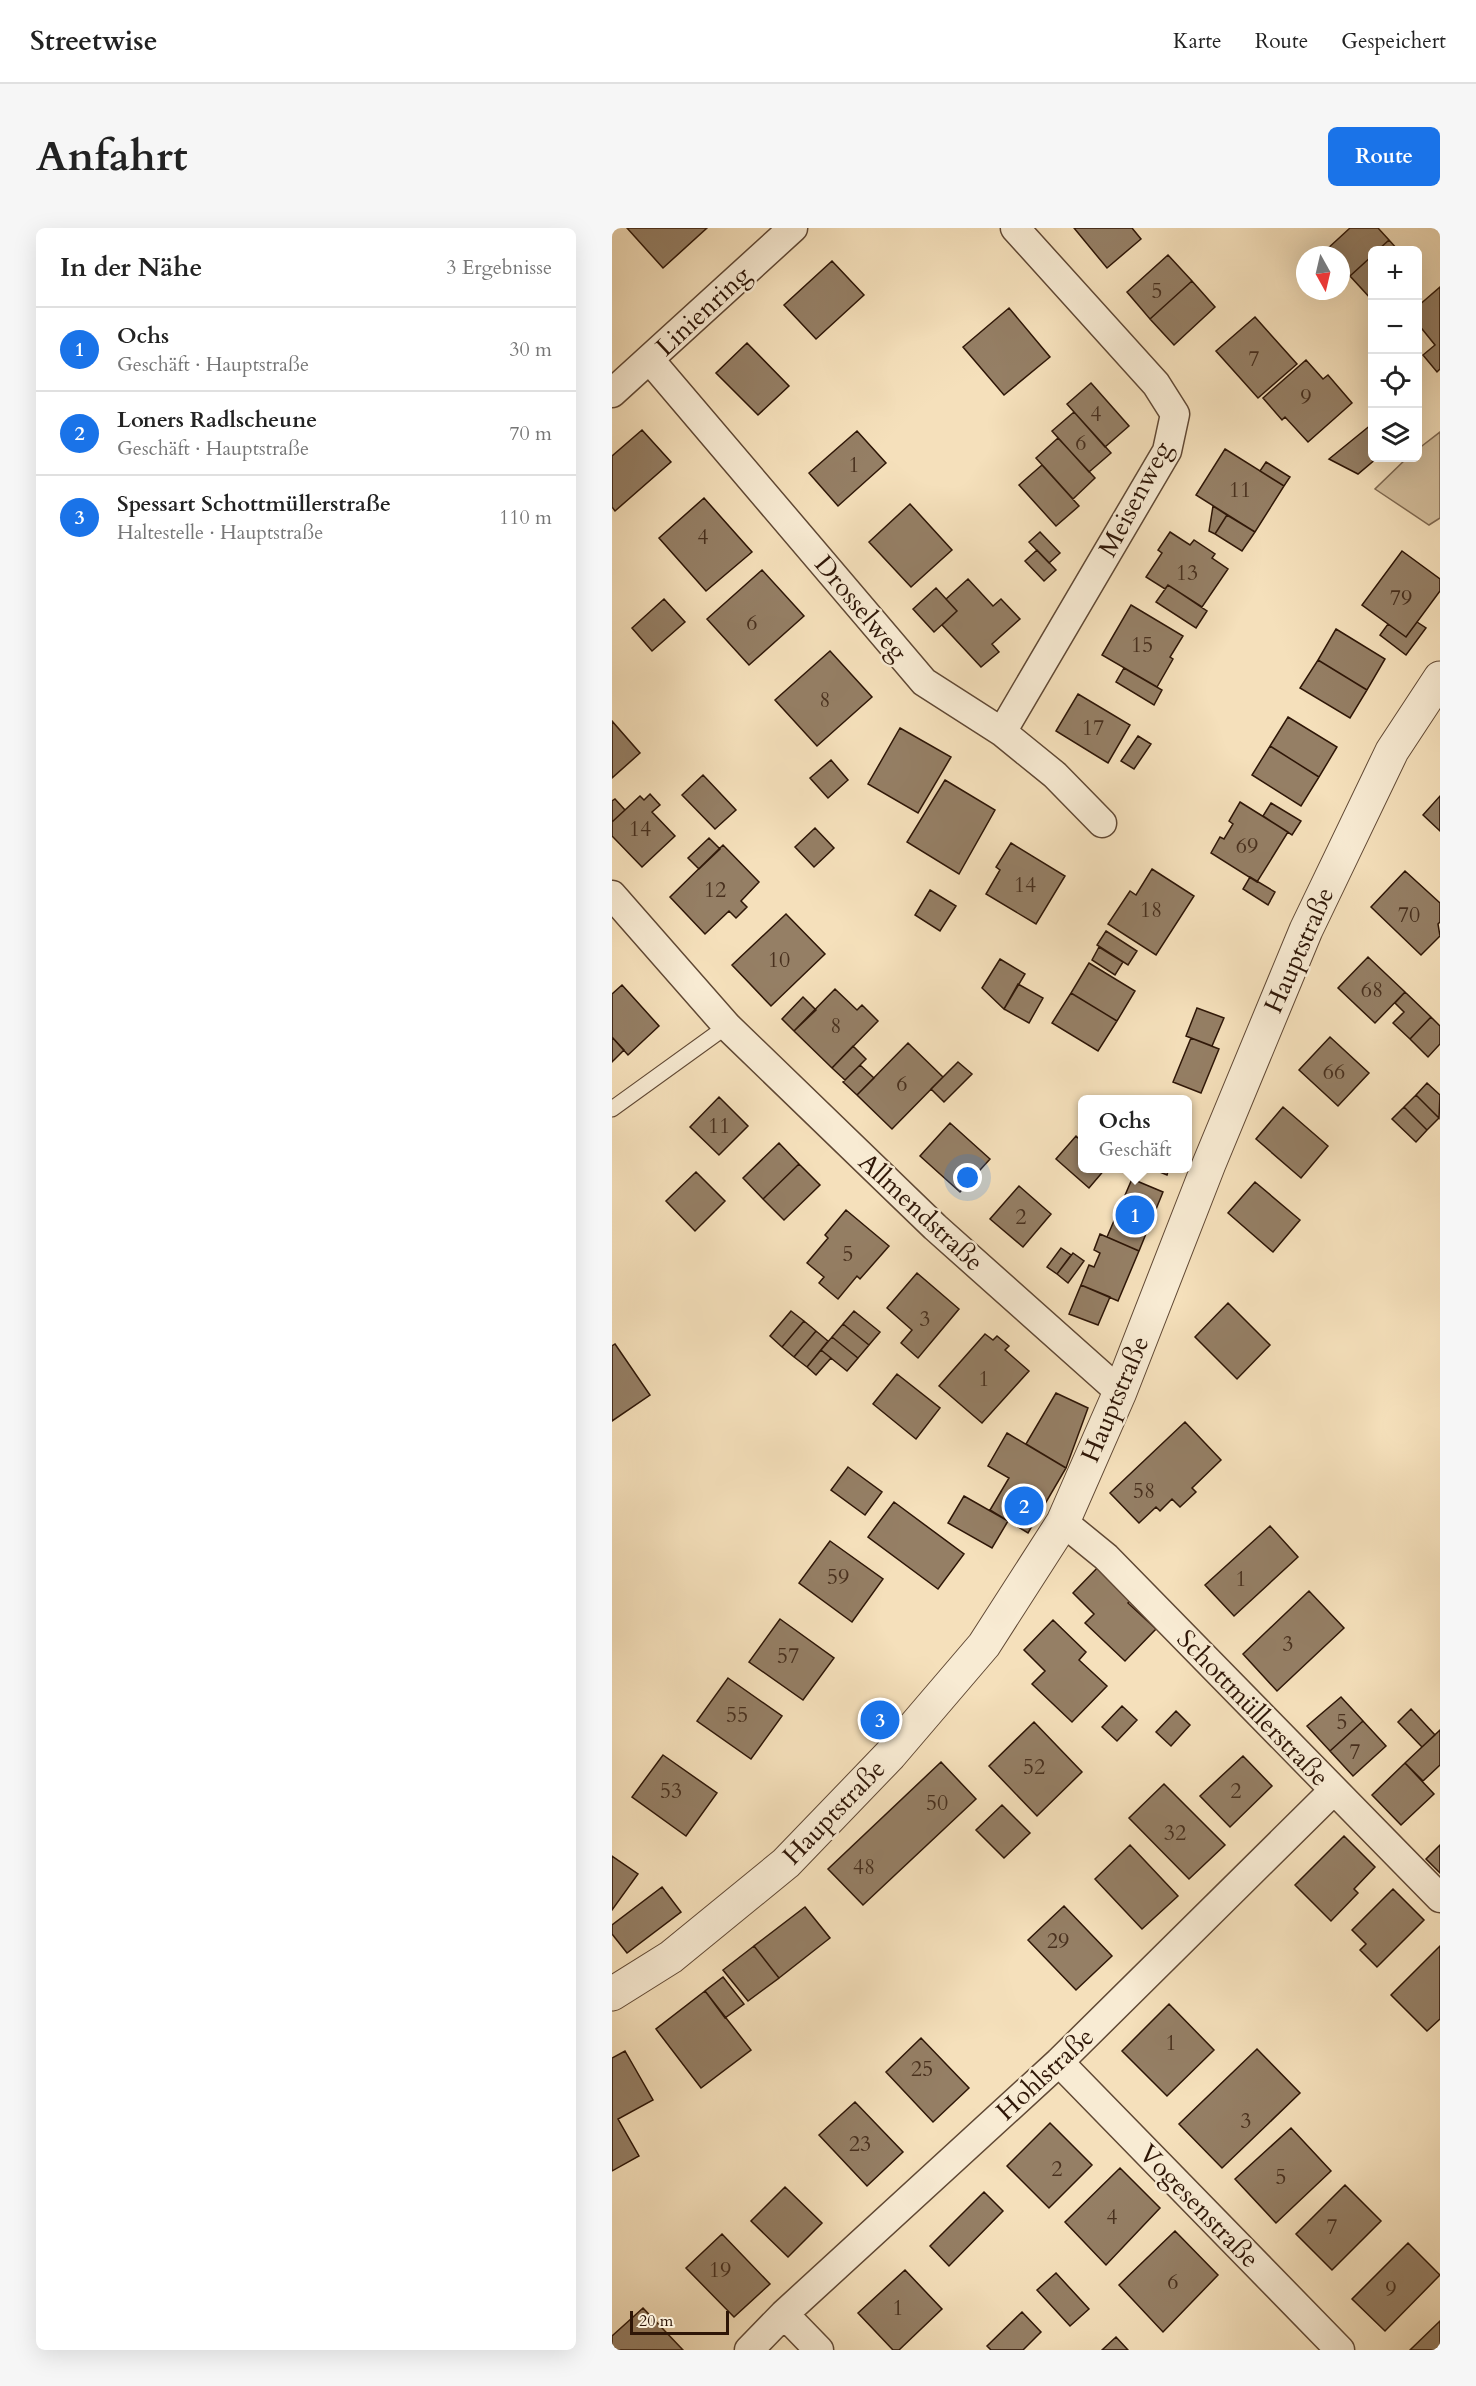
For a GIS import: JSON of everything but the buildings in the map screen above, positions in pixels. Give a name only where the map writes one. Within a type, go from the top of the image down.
[{"type":"street","name":"Linienring","points":[[612,393],[793,228]]},
{"type":"street","name":"Meisenweg","points":[[1002,732],[1167,451],[1174,414],[1156,384],[1015,228]]},
{"type":"street","name":"Drosselweg","points":[[650,360],[924,682],[1002,732],[1055,776],[1102,823]]},
{"type":"street","name":"Hauptstraße","points":[[612,1994],[671,1957],[786,1863],[890,1755],[984,1645],[1063,1522],[1120,1392],[1209,1164],[1305,930],[1392,751],[1440,678]]},
{"type":"street","name":"Allmendstraße","points":[[612,896],[727,1026],[935,1227],[1120,1392]]},
{"type":"street","name":"Schottmüllerstraße","points":[[1063,1522],[1106,1557],[1440,1898]]},
{"type":"street","name":"Hohlstraße","points":[[749,2350],[784,2314],[1059,2062],[1334,1790]]},
{"type":"street","name":"Vogesenstraße","points":[[1059,2062],[1340,2350]]},
{"type":"street","points":[[784,2314],[819,2350]]},
{"type":"lane","points":[[612,1109],[727,1026]]},
{"type":"shaded area","points":[[1440,432],[1440,518],[1429,525],[1375,489],[1403,462],[1422,462],[1422,446]]},
{"type":"place","name":"Ochs","points":[[1135,1215]]},
{"type":"place","name":"Loners Radlscheune","points":[[1024,1506]]},
{"type":"place","name":"Spessart Schottmüllerstraße","points":[[880,1720]]}]
